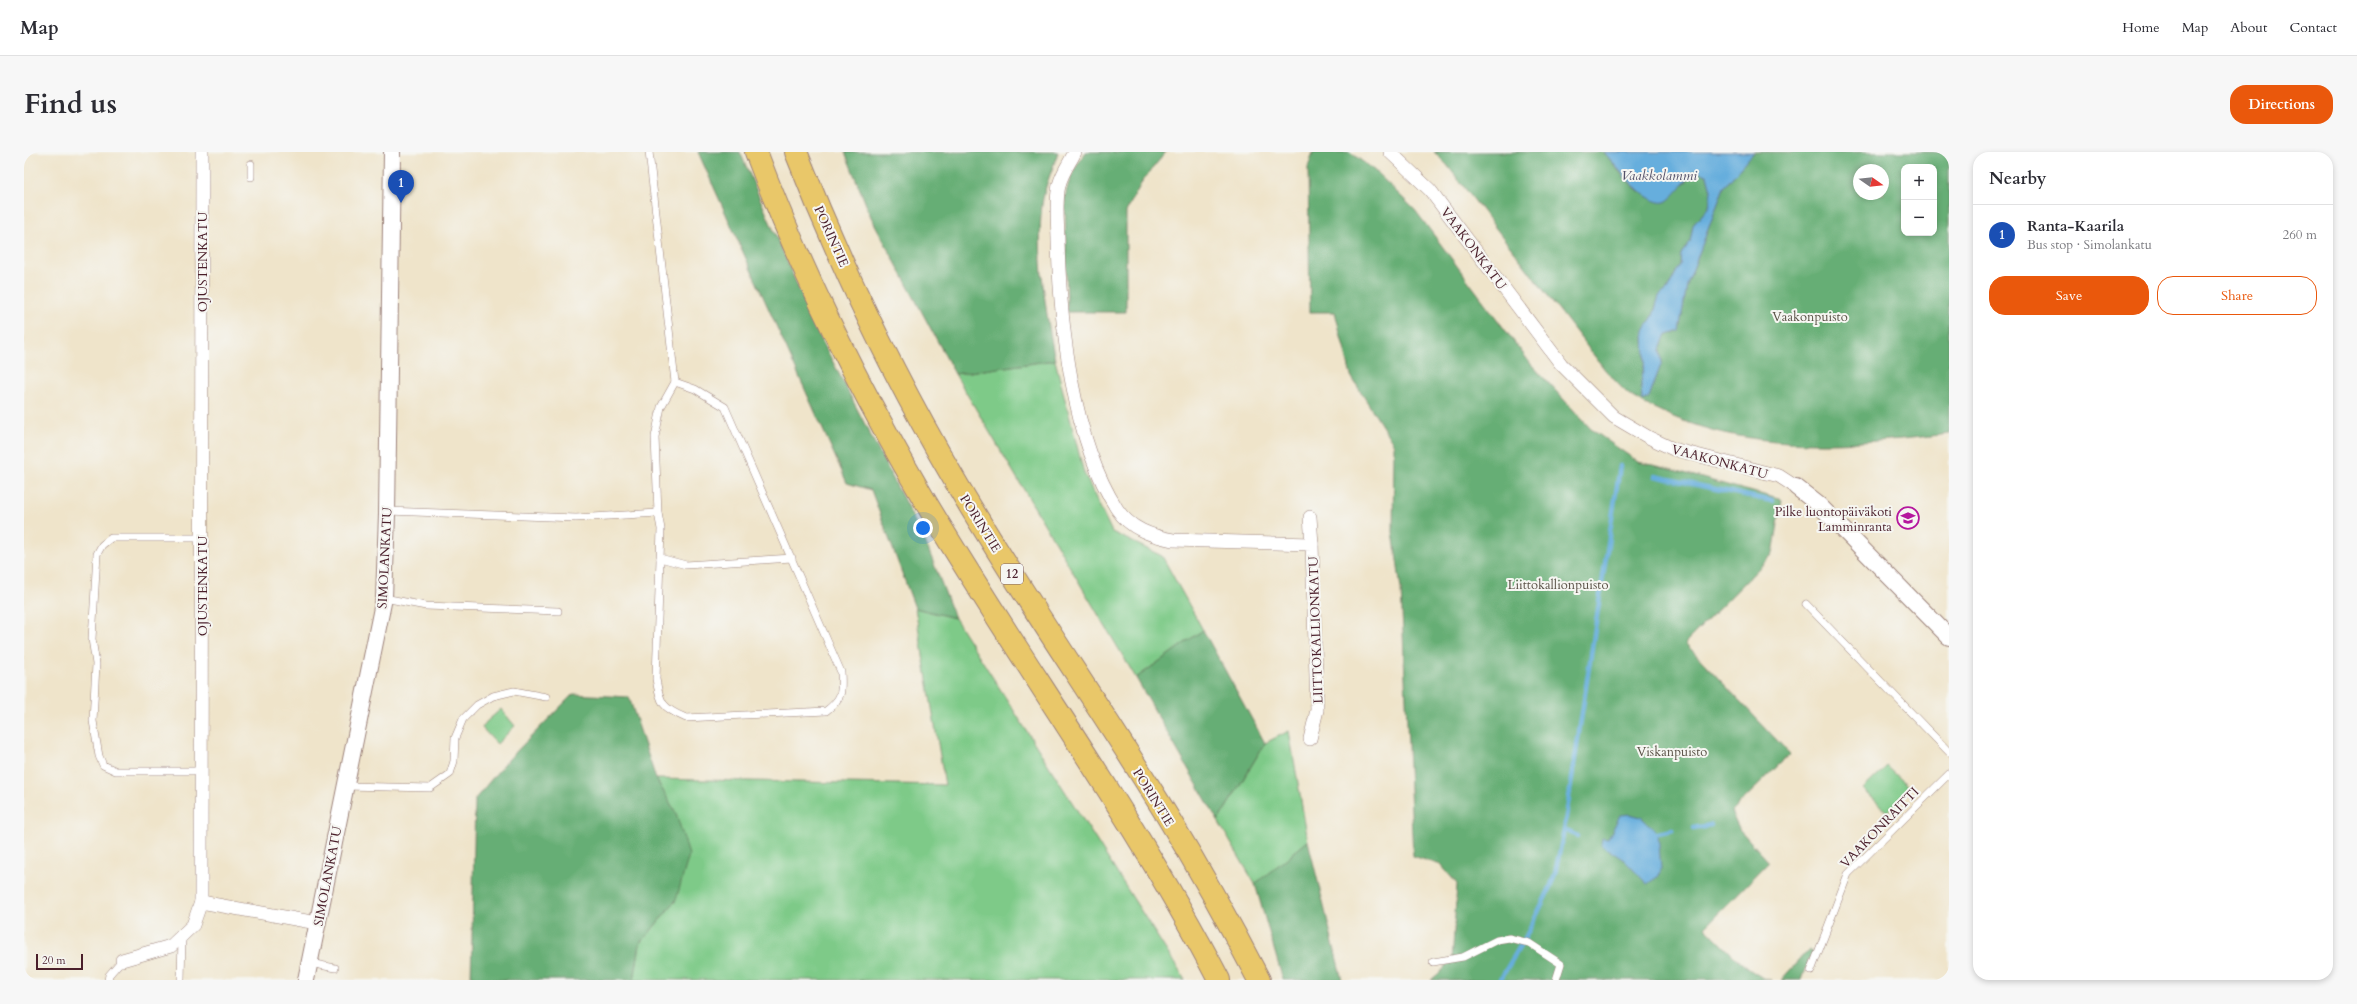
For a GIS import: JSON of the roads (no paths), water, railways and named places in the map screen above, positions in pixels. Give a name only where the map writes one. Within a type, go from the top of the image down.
[{"type":"highway","points":[[756,152],[775,202],[868,400],[922,496],[1136,834],[1197,937],[1219,980]]},
{"type":"highway","name":"PORINTIE","points":[[796,152],[859,299],[903,386],[950,472],[1025,595],[1166,814],[1228,920],[1259,980]]},
{"type":"street","name":"OJUSTENKATU","points":[[122,960],[171,946],[194,925],[201,902],[202,152]]},
{"type":"street","name":"SIMOLANKATU","points":[[306,980],[384,598],[387,511],[392,152]]},
{"type":"street","name":"LIITTOKALLIONKATU","points":[[1075,152],[1060,184],[1057,205],[1061,307],[1084,432],[1099,472],[1117,510],[1133,526],[1153,536],[1181,540],[1312,544]]},
{"type":"street","name":"VAAKONKATU","points":[[1390,152],[1430,190],[1562,364],[1597,402],[1614,417],[1673,449],[1779,476],[1796,487],[1819,505],[1949,637]]},
{"type":"street","name":"LIITTOKALLIONKATU","points":[[1310,517],[1317,710],[1310,739]]},
{"type":"street","points":[[201,902],[317,923]]},
{"type":"lane","points":[[649,152],[675,382],[661,407],[655,437],[658,513],[661,529],[656,679],[659,699],[671,712],[686,718],[826,711],[837,703],[842,692],[841,672],[725,407],[695,389],[675,382]]},
{"type":"lane","points":[[251,164],[251,177]]},
{"type":"lane","points":[[387,511],[576,518],[658,513]]},
{"type":"lane","points":[[202,538],[111,538],[102,545],[97,554],[92,639],[96,664],[93,722],[99,756],[103,765],[116,771],[202,771]]},
{"type":"lane","points":[[660,558],[686,565],[792,558]]},
{"type":"lane","points":[[384,598],[426,606],[558,611]]},
{"type":"lane","points":[[1806,604],[1949,752]]},
{"type":"lane","points":[[345,786],[430,788],[450,774],[454,761],[455,738],[463,720],[477,705],[494,696],[514,691],[546,697]]},
{"type":"lane","name":"VAAKONRAITTI","points":[[1812,971],[1848,874],[1949,774]]},
{"type":"lane","points":[[181,980],[182,936]]},
{"type":"lane","points":[[1433,962],[1463,957],[1497,940],[1509,938],[1528,944],[1561,964],[1556,980]]},
{"type":"lane","points":[[108,980],[109,975],[122,960]]},
{"type":"lane","points":[[309,963],[335,968]]},
{"type":"water","name":"Vaakkolammi","points":[[1604,152],[1754,152],[1724,187],[1687,285],[1679,331],[1665,336],[1660,350],[1662,362],[1649,397],[1642,401],[1641,382],[1645,361],[1644,331],[1653,316],[1659,296],[1667,290],[1680,265],[1681,254],[1690,242],[1693,225],[1709,207],[1711,190],[1707,175],[1694,170],[1681,188],[1672,197],[1665,202],[1658,202],[1640,192]]},
{"type":"water","points":[[1630,814],[1641,817],[1658,833],[1661,869],[1659,876],[1647,884],[1624,860],[1601,845],[1602,838],[1608,839],[1620,815]]},
{"type":"waterway","points":[[1500,980],[1525,938],[1550,888],[1555,874],[1564,830],[1620,466]]},
{"type":"waterway","points":[[1655,476],[1772,501]]},
{"type":"waterway","points":[[1693,828],[1711,825]]},
{"type":"waterway","points":[[1564,830],[1578,836]]},
{"type":"waterway","points":[[1658,833],[1673,830]]},
{"type":"place","name":"Ranta-Kaarila","points":[[401,203]]},
{"type":"place","name":"Pilke luontopäiväkoti Lamminranta","points":[[1908,518]]},
{"type":"park label","name":"Vaakonpuisto","points":[[1810,316]]},
{"type":"park label","name":"Liittokallionpuisto","points":[[1558,584]]},
{"type":"park label","name":"Viskanpuisto","points":[[1672,751]]}]
